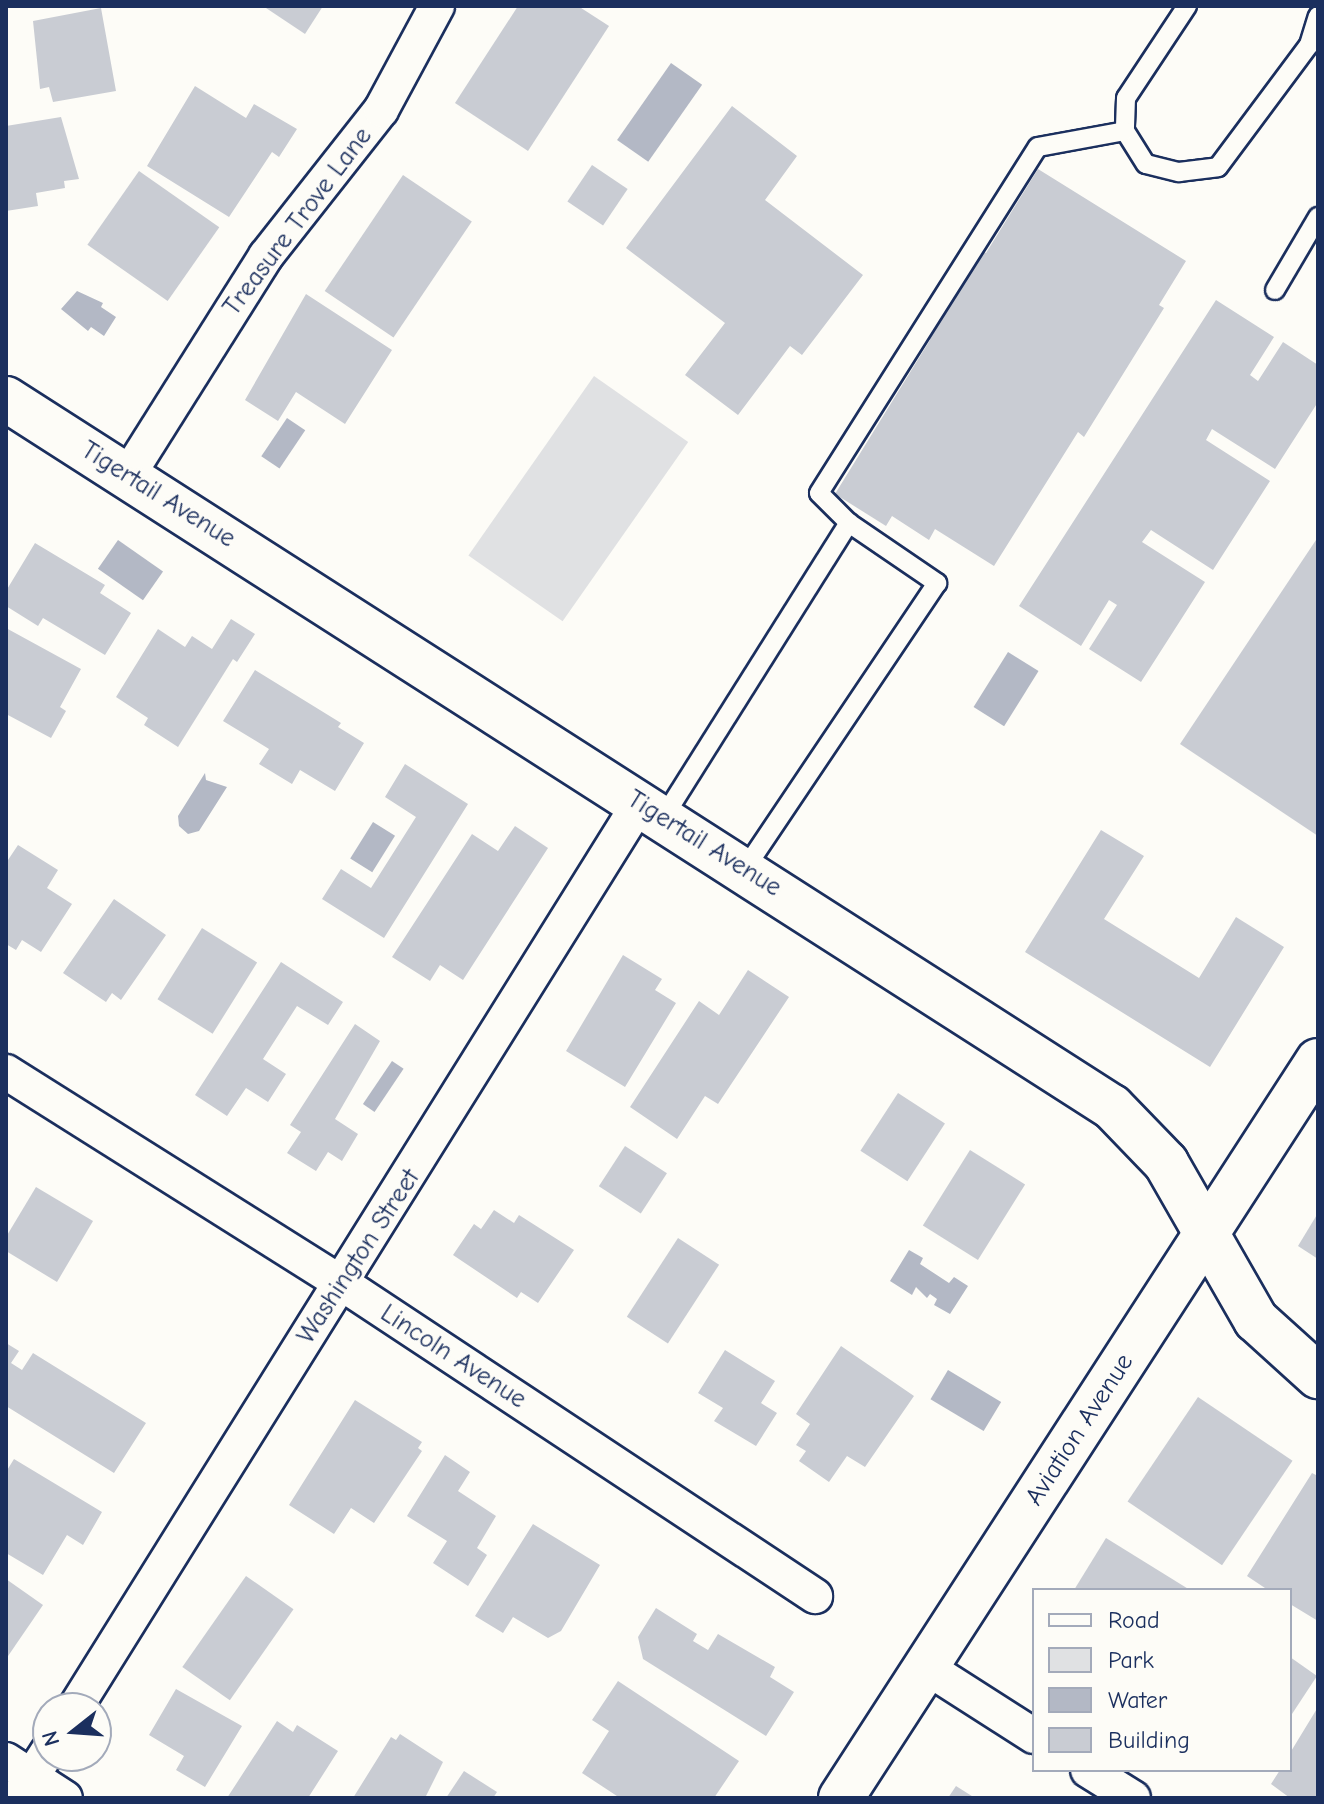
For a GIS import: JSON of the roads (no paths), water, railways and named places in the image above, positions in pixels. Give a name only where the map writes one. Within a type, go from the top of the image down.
[{"type":"street","name":"Treasure Trove Lane","points":[[128,475],[266,256],[381,110],[437,6]]},
{"type":"street","name":"Tigertail Avenue","points":[[10,410],[128,475],[1112,1107],[1166,1163],[1256,1320],[1318,1376]]},
{"type":"street","name":"Washington Street","points":[[85,1692],[343,1284],[651,811]]},
{"type":"street","name":"Aviation Avenue","points":[[841,1798],[1318,1061]]},
{"type":"street","name":"Lincoln Avenue","points":[[6,1072],[343,1284],[815,1596]]},
{"type":"street","points":[[926,1667],[1032,1735]]},
{"type":"street","points":[[26,1771],[65,1798]]},
{"type":"street","points":[[1091,1772],[1133,1798]]},
{"type":"lane","points":[[1187,6],[1126,98],[1125,131],[1146,164],[1179,172],[1218,167],[1309,45],[1318,16]]},
{"type":"lane","points":[[745,869],[937,583],[849,523],[819,493],[1038,147],[1125,131]]},
{"type":"lane","points":[[1275,290],[1318,217]]},
{"type":"lane","points":[[651,811],[849,523]]},
{"type":"water","points":[[671,63],[702,85],[648,162],[617,140]]},
{"type":"water","points":[[77,291],[103,303],[101,307],[116,317],[104,336],[91,327],[88,331],[61,309]]},
{"type":"water","points":[[287,418],[305,430],[280,468],[261,456]]},
{"type":"water","points":[[118,540],[163,572],[143,600],[98,569]]},
{"type":"water","points":[[1008,652],[1039,671],[1004,726],[974,707]]},
{"type":"water","points":[[205,773],[206,780],[227,787],[199,831],[188,834],[179,826],[178,816]]},
{"type":"water","points":[[373,822],[395,836],[372,872],[350,858]]},
{"type":"water","points":[[392,1061],[404,1069],[375,1112],[363,1104]]},
{"type":"water","points":[[909,1250],[923,1258],[920,1264],[949,1283],[954,1277],[968,1286],[950,1314],[934,1305],[937,1299],[930,1294],[927,1298],[916,1287],[912,1295],[890,1281]]},
{"type":"water","points":[[948,1370],[1001,1402],[984,1431],[930,1399]]}]
